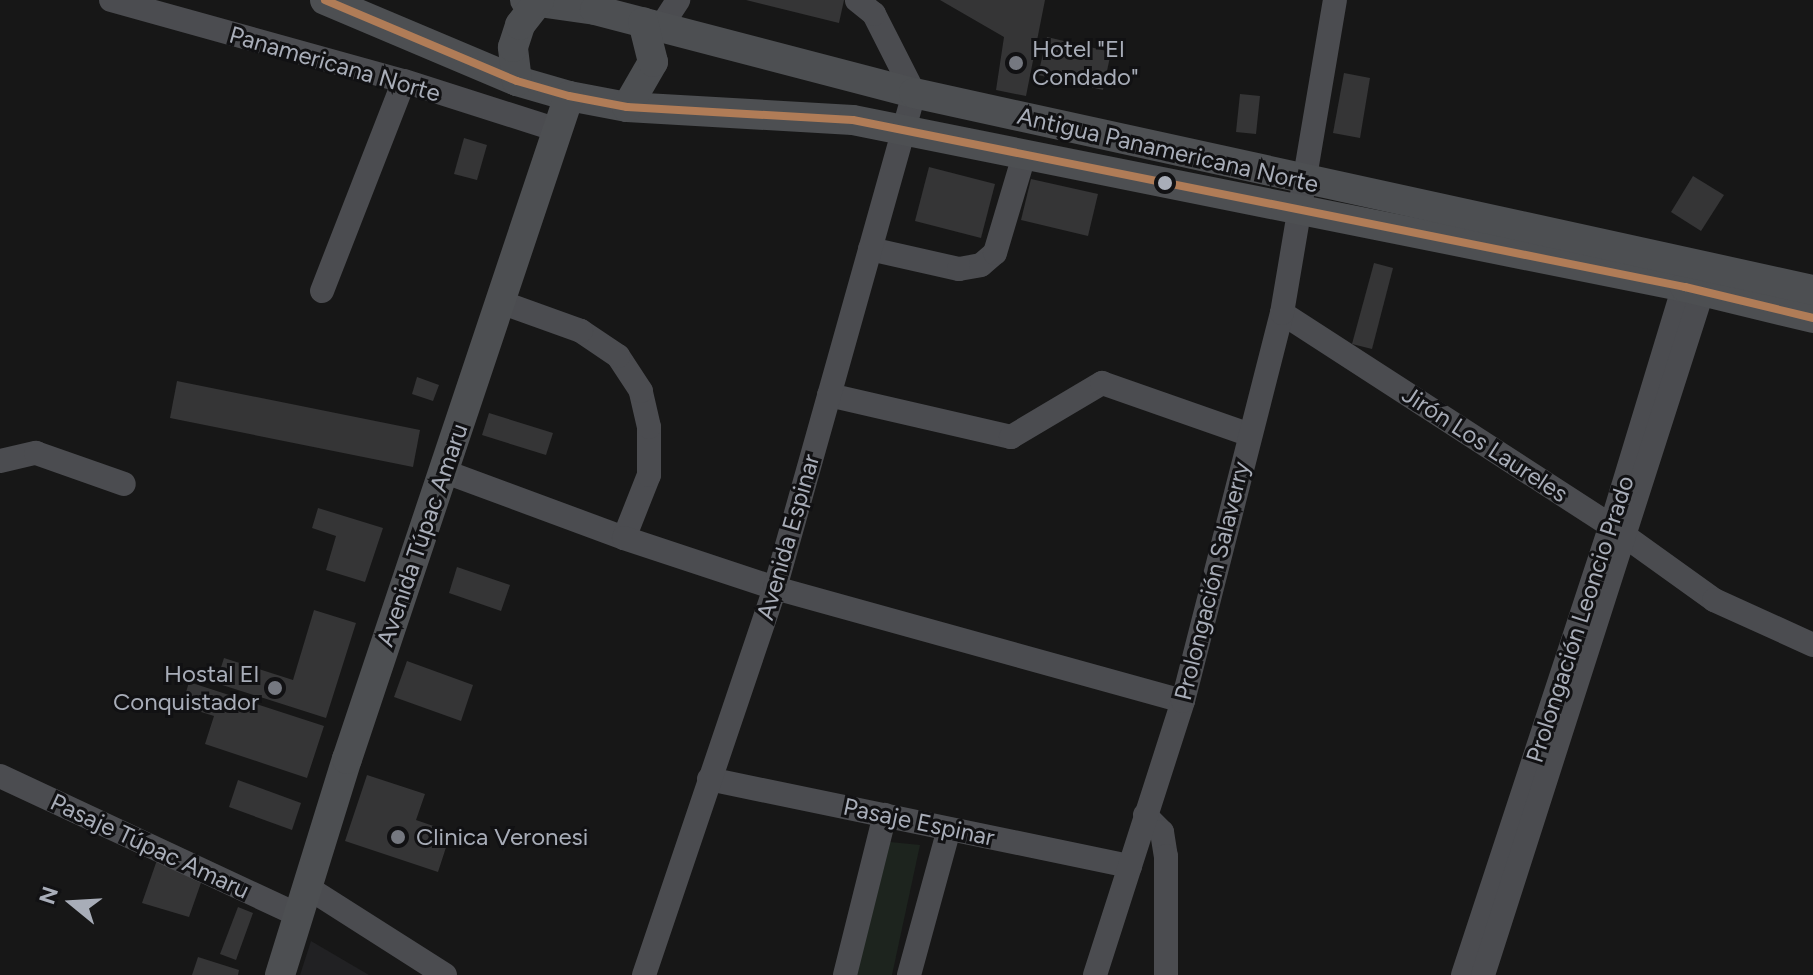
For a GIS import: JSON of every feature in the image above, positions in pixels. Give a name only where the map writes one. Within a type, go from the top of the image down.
[{"type":"main road","name":"Antigua Panamericana Norte","points":[[325,0],[517,81],[569,96],[627,107],[853,120],[1298,213],[1697,277],[1813,290]]},
{"type":"main road","name":"Antigua Panamericana Norte","points":[[525,0],[597,5],[661,16],[914,93],[1303,180],[1697,277],[1813,318]]},
{"type":"main road","points":[[517,81],[513,47],[520,25],[539,1]]},
{"type":"main road","points":[[627,107],[653,62],[661,16]]},
{"type":"main road","name":"Avenida Túpac Amaru","points":[[280,975],[305,903],[347,759],[569,96]]},
{"type":"street","name":"Panamericana Norte","points":[[111,0],[404,81],[558,130]]},
{"type":"street","points":[[857,0],[874,14],[914,93]]},
{"type":"street","name":"Prolongación Salaverry","points":[[1095,975],[1183,701],[1248,434],[1282,313],[1335,0]]},
{"type":"street","points":[[322,291],[404,81]]},
{"type":"street","name":"Avenida Espinar","points":[[644,975],[775,588],[914,93]]},
{"type":"street","points":[[870,249],[959,269],[981,265],[995,253],[1024,156]]},
{"type":"street","name":"Prolongación Leoncio Prado","points":[[1483,975],[1697,277]]},
{"type":"street","points":[[500,302],[581,331],[618,356],[641,391],[649,427],[649,475],[624,538]]},
{"type":"street","name":"Jirón Los Laureles","points":[[1282,313],[1619,533],[1714,600],[1813,645]]},
{"type":"street","points":[[829,395],[1011,437],[1102,383],[1248,434]]},
{"type":"street","points":[[0,461],[19,454],[57,457],[124,484]]},
{"type":"street","points":[[443,471],[624,538],[775,588],[1183,701]]},
{"type":"street","name":"Prolongación Leoncio Prado","points":[[1463,975],[1619,533]]},
{"type":"street","name":"Pasaje Túpac Amaru","points":[[0,776],[305,903],[445,975]]},
{"type":"street","name":"Pasaje Espinar","points":[[709,779],[1130,866]]},
{"type":"street","points":[[845,975],[885,815]]},
{"type":"street","points":[[1145,815],[1162,832],[1166,856],[1166,975]]},
{"type":"street","points":[[909,975],[949,829]]},
{"type":"shaded area","points":[[880,841],[920,845],[892,975],[851,975]]},
{"type":"shaded area","points":[[311,941],[369,975],[300,975]]},
{"type":"building","points":[[746,0],[844,0],[839,23]]},
{"type":"building","name":"Hotel \"El Condado\"","points":[[940,0],[1045,0],[1026,96],[996,90],[1004,37]]},
{"type":"building","points":[[1047,37],[1111,52],[1103,90],[1038,75]]},
{"type":"building","points":[[1344,73],[1370,78],[1360,138],[1333,133]]},
{"type":"building","points":[[1240,94],[1260,96],[1256,134],[1236,132]]},
{"type":"building","points":[[464,138],[487,145],[477,180],[454,174]]},
{"type":"building","points":[[929,167],[995,184],[981,238],[915,221]]},
{"type":"building","points":[[1693,176],[1724,195],[1701,231],[1671,212]]},
{"type":"building","points":[[1031,179],[1098,194],[1088,236],[1021,220]]},
{"type":"building","points":[[1374,263],[1393,268],[1372,349],[1352,344]]},
{"type":"building","points":[[417,377],[439,385],[433,401],[412,394]]},
{"type":"building","points":[[177,381],[420,430],[413,467],[170,418]]},
{"type":"building","points":[[489,413],[553,433],[546,455],[482,435]]},
{"type":"building","points":[[318,508],[383,528],[365,582],[326,570],[336,536],[312,528]]},
{"type":"building","points":[[457,567],[510,585],[501,611],[449,593]]},
{"type":"building","points":[[314,610],[356,623],[326,718],[216,683],[224,658],[293,680]]},
{"type":"building","points":[[407,661],[473,685],[461,721],[394,697]]},
{"type":"building","points":[[189,682],[324,726],[307,778],[205,744],[214,716],[182,706]]},
{"type":"building","name":"Clinica Veronesi","points":[[367,775],[425,794],[416,820],[451,832],[438,872],[345,841]]},
{"type":"building","points":[[238,780],[301,803],[292,830],[229,807]]},
{"type":"building","points":[[157,860],[203,877],[189,917],[142,903]]},
{"type":"building","points":[[238,907],[253,913],[236,960],[220,954]]},
{"type":"building","points":[[198,957],[239,970],[238,975],[192,975]]},
{"type":"transit line","points":[[325,0],[517,81],[569,96],[627,107],[853,120],[1685,287],[1813,318]]},
{"type":"place","name":"Hotel \"El Condado\"","points":[[1016,63]]},
{"type":"place","name":"Hostal El Conquistador","points":[[275,688]]},
{"type":"place","name":"Clinica Veronesi","points":[[398,837]]}]
